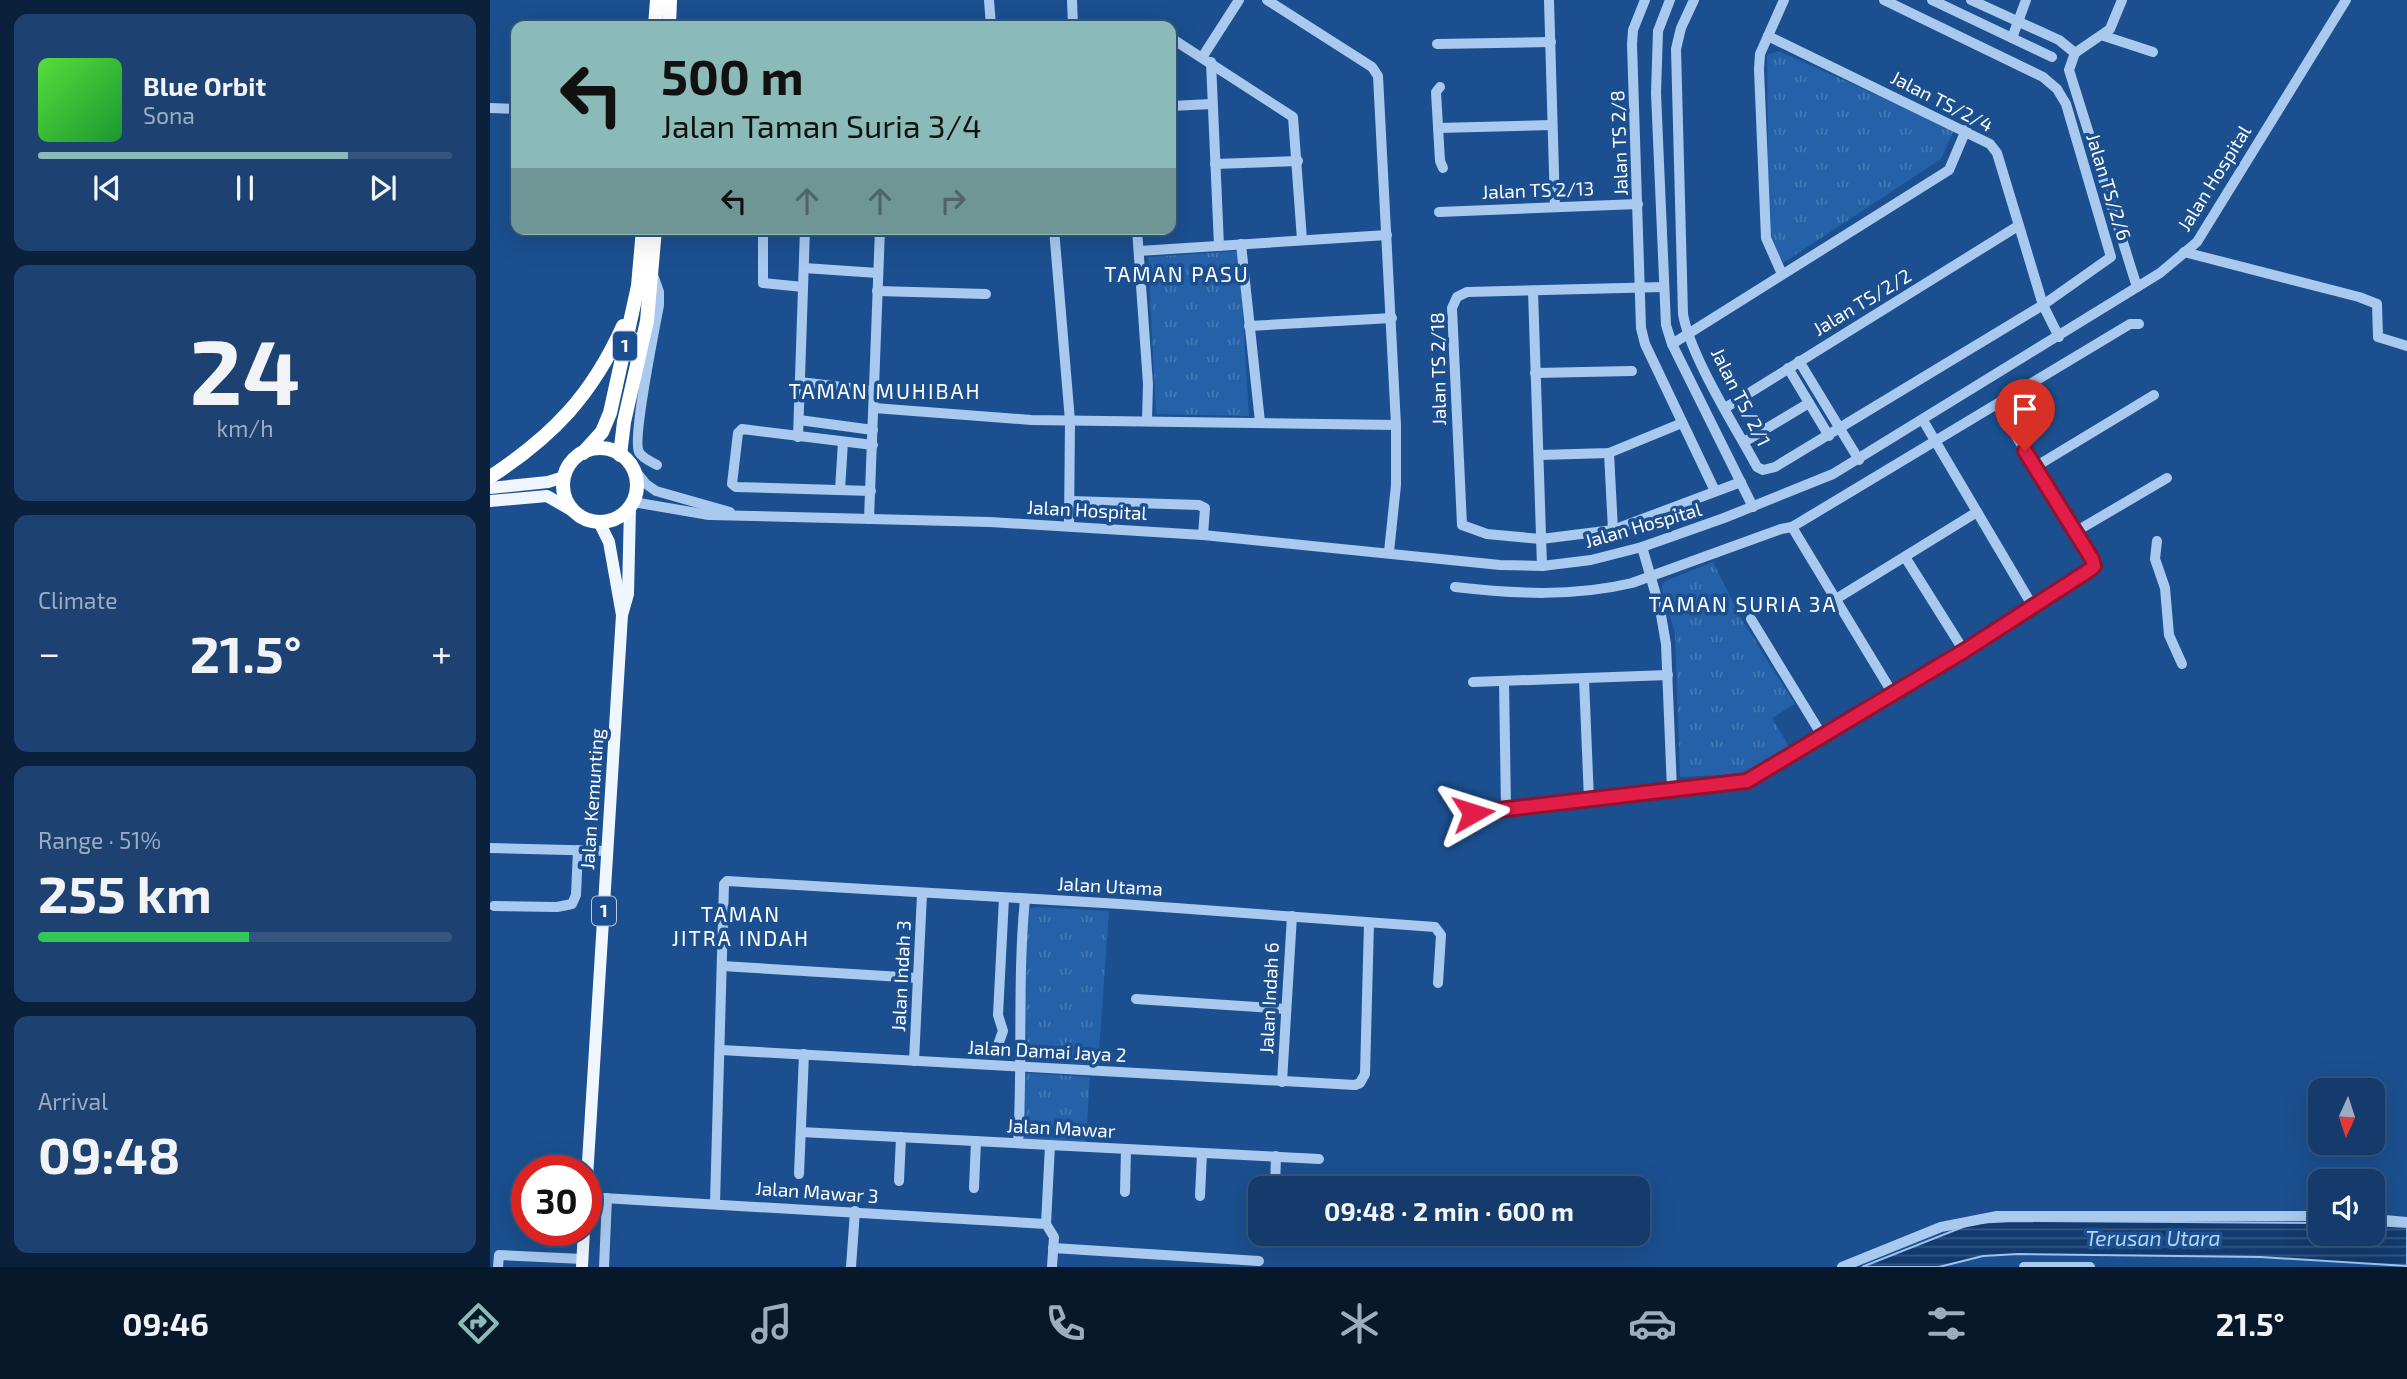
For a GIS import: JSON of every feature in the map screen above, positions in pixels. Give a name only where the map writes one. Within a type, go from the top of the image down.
[{"type":"highway","points":[[655,21],[657,0]]},
{"type":"highway","points":[[668,21],[670,0]]},
{"type":"highway","name":"1","points":[[564,477],[571,463],[597,440],[610,413],[636,299],[642,235]]},
{"type":"highway","name":"1","points":[[632,505],[637,483],[625,459],[624,422],[647,321],[655,235]]},
{"type":"highway","points":[[490,477],[541,440],[578,405],[606,361],[636,299]]},
{"type":"highway","points":[[583,453],[606,449],[625,459]]},
{"type":"highway","points":[[564,477],[565,495],[573,510],[581,517],[599,522],[616,519],[632,505]]},
{"type":"main road","points":[[490,488],[548,482],[564,477]]},
{"type":"main road","points":[[490,501],[547,496],[573,510]]},
{"type":"main road","name":"Jalan Kemunting","points":[[589,1155],[622,615],[628,594],[632,505]]},
{"type":"main road","name":"Jalan Kemunting","points":[[599,522],[609,542],[622,615]]},
{"type":"street","points":[[989,0],[991,21]]},
{"type":"street","points":[[1072,0],[1073,21]]},
{"type":"street","points":[[1219,246],[1212,104],[1207,59],[1239,0]]},
{"type":"street","points":[[1267,0],[1372,67],[1378,76],[1396,425],[1396,485],[1389,552]]},
{"type":"street","points":[[1549,0],[1555,207]]},
{"type":"street","name":"Jalan TS 2/8","points":[[1645,0],[1633,30],[1632,44],[1641,328],[1645,344],[1715,491]]},
{"type":"street","points":[[1671,0],[1657,37],[1666,325],[1672,344],[1753,507]]},
{"type":"street","points":[[1689,333],[1683,314],[1676,49],[1681,28],[1694,0]]},
{"type":"street","points":[[1782,274],[1766,238],[1759,69],[1760,54],[1784,0]]},
{"type":"street","name":"Jalan TS/2/6","points":[[1840,429],[2043,305],[2111,257],[2063,96],[2043,77],[1884,0]]},
{"type":"street","points":[[1932,0],[2052,57]]},
{"type":"street","points":[[1971,0],[2059,40],[2075,53]]},
{"type":"street","points":[[2012,38],[2026,0]]},
{"type":"street","points":[[2122,0],[2114,22],[2104,36],[2075,53],[2069,65],[2137,287]]},
{"type":"street","name":"Jalan Hospital","points":[[632,505],[709,515],[1069,526],[1203,535],[1500,565],[1542,566],[1591,560],[1642,547],[1818,482],[1859,460],[2059,337],[2184,253],[2201,237],[2346,0]]},
{"type":"street","name":"Jalan TS/2/4","points":[[1768,36],[1966,130],[1994,148],[2043,305],[2059,337]]},
{"type":"street","points":[[2104,36],[2153,52]]},
{"type":"street","points":[[1176,41],[1290,113],[1295,122],[1302,240]]},
{"type":"street","points":[[1437,44],[1551,42]]},
{"type":"street","points":[[1440,87],[1436,92],[1440,161],[1443,168]]},
{"type":"street","points":[[1176,106],[1212,104]]},
{"type":"street","points":[[490,108],[511,109]]},
{"type":"street","points":[[1438,128],[1552,125]]},
{"type":"street","points":[[1672,344],[1949,170],[1966,130]]},
{"type":"street","points":[[1215,164],[1298,161]]},
{"type":"street","name":"Jalan TS 2/13","points":[[1439,212],[1638,204]]},
{"type":"street","name":"Jalan TS/2/2","points":[[1725,408],[2018,226]]},
{"type":"street","points":[[763,235],[763,283],[803,287]]},
{"type":"street","points":[[798,437],[805,235]]},
{"type":"street","points":[[869,519],[880,235]]},
{"type":"street","points":[[1054,235],[1070,421],[1069,526]]},
{"type":"street","points":[[1138,235],[1148,384],[1147,420]]},
{"type":"street","points":[[1139,251],[1387,235]]},
{"type":"street","points":[[1241,244],[1260,422]]},
{"type":"street","points":[[2184,253],[2359,297],[2377,304],[2378,337],[2407,346]]},
{"type":"street","points":[[804,268],[878,273]]},
{"type":"street","points":[[652,271],[658,287],[659,305],[643,396],[638,447],[641,455],[657,465]]},
{"type":"street","name":"Jalan TS 2/18","points":[[1541,538],[1487,534],[1462,525],[1452,307],[1457,297],[1467,292],[1663,287]]},
{"type":"street","points":[[877,291],[986,293]]},
{"type":"street","points":[[1533,291],[1542,566]]},
{"type":"street","points":[[1249,326],[1392,318]]},
{"type":"street","points":[[1455,587],[1520,594],[1609,589],[1651,577],[1781,528],[1792,527],[2130,324],[2138,324]]},
{"type":"street","name":"Jalan TS/2/1","points":[[1689,333],[1725,408],[1758,467],[1768,470],[1840,429]]},
{"type":"street","points":[[1799,360],[1859,460]]},
{"type":"street","points":[[1788,368],[1829,436]]},
{"type":"street","points":[[1535,373],[1632,371]]},
{"type":"street","points":[[800,382],[875,391]]},
{"type":"street","points":[[2035,467],[2154,395]]},
{"type":"street","points":[[1744,442],[1809,403]]},
{"type":"street","points":[[1473,813],[1747,781],[1964,651],[2094,566],[1997,405]]},
{"type":"street","points":[[874,408],[1070,421],[1396,425]]},
{"type":"street","points":[[799,420],[873,430]]},
{"type":"street","points":[[1923,422],[2032,605]]},
{"type":"street","points":[[1540,454],[1609,453],[1682,423]]},
{"type":"street","points":[[871,491],[780,491],[733,486],[738,433],[746,429],[873,445]]},
{"type":"street","points":[[841,491],[843,442]]},
{"type":"street","points":[[1609,453],[1613,530]]},
{"type":"street","name":"Jalan Hospital","points":[[625,459],[646,484],[656,491],[739,514]]},
{"type":"street","points":[[2075,532],[2167,478]]},
{"type":"street","points":[[1541,538],[1613,530],[1741,482]]},
{"type":"street","points":[[1070,501],[1199,505],[1205,508],[1203,535]]},
{"type":"street","points":[[1836,599],[1977,512]]},
{"type":"street","points":[[1792,527],[1893,694]]},
{"type":"street","points":[[2157,541],[2155,559],[2165,588],[2169,635],[2182,664]]},
{"type":"street","points":[[1642,547],[1663,621],[1668,675],[1672,790]]},
{"type":"street","points":[[1905,557],[1964,651]]},
{"type":"street","points":[[1751,619],[1823,737]]},
{"type":"street","points":[[1472,682],[1668,675]]},
{"type":"street","points":[[1584,679],[1588,800]]},
{"type":"street","points":[[1504,681],[1506,809]]},
{"type":"street","points":[[490,848],[608,851]]},
{"type":"street","points":[[494,906],[557,907],[572,904],[576,895],[578,850]]},
{"type":"street","name":"Jalan Utama","points":[[722,966],[724,884],[732,881],[1292,916],[1438,929],[1441,935],[1438,983]]},
{"type":"street","name":"Jalan Indah 3","points":[[914,1061],[922,894]]},
{"type":"street","points":[[999,1042],[1003,1031],[998,1015],[1004,898]]},
{"type":"street","points":[[1018,1143],[1023,1067],[1020,955],[1025,899]]},
{"type":"street","name":"Jalan Indah 6","points":[[1282,1082],[1292,916]]},
{"type":"street","name":"Jalan Damai Jaya 2","points":[[721,1050],[1349,1086],[1360,1083],[1365,1074],[1369,923]]},
{"type":"street","points":[[1001,953],[1020,955]]},
{"type":"street","points":[[715,1203],[722,966],[918,978]]},
{"type":"street","points":[[1136,999],[1286,1009]]},
{"type":"street","points":[[799,1174],[804,1054]]},
{"type":"street","name":"Jalan Mawar","points":[[801,1132],[1319,1158]]},
{"type":"street","points":[[899,1181],[901,1137]]},
{"type":"street","points":[[974,1188],[976,1141]]},
{"type":"street","points":[[1050,1145],[1046,1224],[1052,1229],[1052,1267]]},
{"type":"street","points":[[1125,1192],[1126,1149]]},
{"type":"street","points":[[1200,1196],[1202,1153]]},
{"type":"street","points":[[1275,1176],[1276,1156]]},
{"type":"street","name":"Jalan Mawar 3","points":[[602,1198],[1046,1224]]},
{"type":"street","points":[[604,1267],[607,1198]]},
{"type":"street","points":[[852,1267],[855,1211]]},
{"type":"street","points":[[1842,1267],[1941,1227],[1997,1216],[2308,1216]]},
{"type":"street","points":[[2385,1220],[2407,1222]]},
{"type":"street","points":[[1053,1248],[1258,1261]]},
{"type":"street","points":[[498,1267],[499,1255],[582,1263]]},
{"type":"street","points":[[1150,1267],[1151,1255]]},
{"type":"street","points":[[2024,1267],[2090,1267]]},
{"type":"green space","points":[[1779,51],[1954,130],[1941,159],[1783,263],[1769,238],[1767,55]]},
{"type":"green space","points":[[1239,251],[1249,416],[1156,414],[1148,257]]},
{"type":"green space","points":[[1713,562],[1742,620],[1795,704],[1772,718],[1790,748],[1747,774],[1680,777],[1675,633],[1661,588],[1665,581]]},
{"type":"green space","points":[[1038,907],[1109,911],[1098,1065],[1028,1060],[1022,972],[1027,909]]},
{"type":"green space","points":[[1025,1073],[1090,1077],[1086,1142],[1021,1138]]},
{"type":"water","name":"Terusan Utara","points":[[1973,1223],[2308,1223],[2308,1246],[2385,1246],[2385,1226],[2407,1227],[2407,1266],[2260,1257],[2018,1254],[1983,1256],[1939,1267],[1862,1267]]},
{"type":"district","name":"TAMAN PASU","points":[[1177,275]]},
{"type":"district","name":"TAMAN MUHIBAH","points":[[885,392]]},
{"type":"district","name":"TAMAN SURIA 3A","points":[[1743,605]]},
{"type":"district","name":"TAMAN JITRA INDAH","points":[[741,927]]},
{"type":"route","points":[[1473,813],[1747,781],[1964,651],[2091,569],[2094,566],[2092,559],[2025,451]]}]
